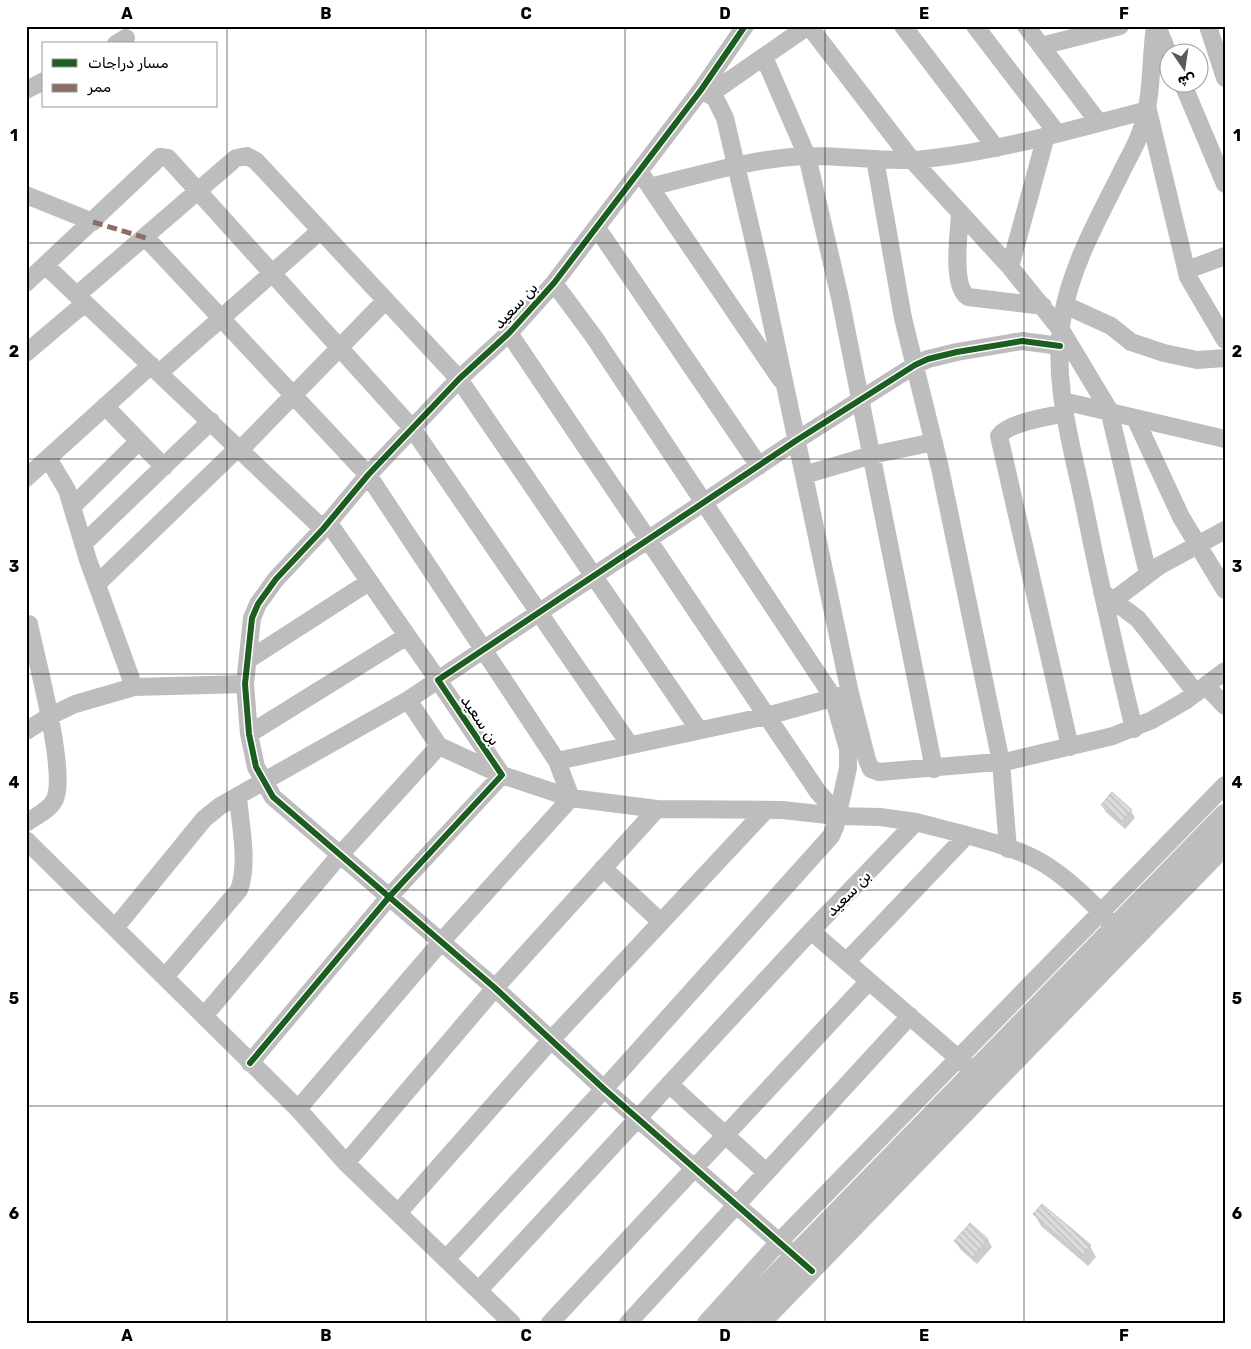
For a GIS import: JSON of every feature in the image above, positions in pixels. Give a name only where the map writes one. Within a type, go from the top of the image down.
[{"type":"main road","points":[[759,1323],[795,1257],[966,1065],[1109,921],[1225,814]]},
{"type":"main road","points":[[730,1323],[795,1257],[1225,844]]},
{"type":"street","points":[[705,92],[745,26]]},
{"type":"street","points":[[705,92],[764,57],[808,26],[911,159],[1010,267],[1043,306],[1060,338],[1109,410],[1148,574]]},
{"type":"street","points":[[903,26],[996,148]]},
{"type":"street","points":[[975,26],[1051,135]]},
{"type":"street","points":[[1026,26],[1099,123]]},
{"type":"street","points":[[1041,46],[1120,26]]},
{"type":"street","points":[[1156,26],[1163,42]]},
{"type":"street","points":[[1134,729],[1108,596],[1064,407],[1060,338],[1071,282],[1090,233],[1141,133],[1148,110],[1156,26]]},
{"type":"street","points":[[1208,26],[1225,78]]},
{"type":"street","points":[[764,57],[807,156],[861,399],[934,768]]},
{"type":"street","points":[[26,90],[42,82]]},
{"type":"street","name":"بن سعيد","points":[[604,1089],[831,836],[848,768],[848,749],[842,695],[804,475],[786,387],[725,118],[718,102],[705,92],[640,171],[554,282],[509,333],[459,379],[368,475],[325,526],[276,579],[258,604],[252,618],[245,684],[248,734],[254,761],[273,797],[339,856],[495,988],[604,1089],[795,1257]]},
{"type":"street","points":[[1186,92],[1225,184]]},
{"type":"street","points":[[650,187],[736,165],[807,156],[911,159],[996,148],[1148,110]]},
{"type":"street","points":[[1148,110],[1167,182],[1186,270],[1192,287],[1225,340]]},
{"type":"street","points":[[1010,267],[1051,135]]},
{"type":"street","points":[[26,353],[146,238],[236,158],[247,156],[256,161],[385,302],[459,379],[700,730]]},
{"type":"street","points":[[26,284],[93,222],[149,165],[160,157],[171,161],[412,428],[630,745]]},
{"type":"street","points":[[875,159],[903,318],[934,442],[967,588],[1001,762],[1008,849]]},
{"type":"street","points":[[640,171],[786,387]]},
{"type":"street","points":[[26,195],[93,222]]},
{"type":"street","points":[[960,214],[958,280],[963,294],[968,297],[1043,306]]},
{"type":"street","points":[[597,228],[759,466]]},
{"type":"street","points":[[26,478],[105,406],[221,318],[320,231]]},
{"type":"street","points":[[146,238],[368,475],[557,761],[571,798],[441,942],[298,1109]]},
{"type":"street","points":[[1186,270],[1225,256]]},
{"type":"street","name":"بن سعيد","points":[[46,266],[239,449],[325,526],[370,582],[502,775]]},
{"type":"street","name":"بن سعيد","points":[[554,282],[594,337],[704,503],[842,695]]},
{"type":"street","points":[[97,584],[239,449],[385,302]]},
{"type":"street","points":[[1065,305],[1111,326],[1131,342],[1164,354],[1197,360],[1225,358]]},
{"type":"street","name":"بن سعيد","points":[[509,333],[818,792],[837,815]]},
{"type":"street","points":[[115,928],[204,819],[220,806],[263,780],[408,700],[797,440],[915,365],[957,352],[1022,341],[1060,338]]},
{"type":"street","points":[[105,406],[164,467]]},
{"type":"street","points":[[1070,747],[1000,436],[1008,428],[1064,407],[1109,410],[1225,439]]},
{"type":"street","points":[[1135,418],[1181,517],[1225,590]]},
{"type":"street","points":[[83,544],[211,421]]},
{"type":"street","points":[[72,507],[139,441]]},
{"type":"street","points":[[804,475],[872,455],[934,442]]},
{"type":"street","points":[[48,458],[60,476],[72,507],[83,544],[134,688]]},
{"type":"street","points":[[1108,596],[1197,544],[1225,530]]},
{"type":"street","points":[[248,660],[370,582]]},
{"type":"street","points":[[1108,596],[1138,619],[1201,689],[1225,706]]},
{"type":"street","points":[[26,823],[50,807],[56,797],[55,748],[50,716],[27,622]]},
{"type":"street","points":[[248,734],[407,636]]},
{"type":"street","points":[[557,761],[767,716],[842,695],[871,769],[879,772],[1001,762],[1070,747],[1134,729],[1201,689],[1225,671]]},
{"type":"street","points":[[26,731],[50,716],[76,704],[134,688],[245,684]]},
{"type":"street","points":[[204,1016],[339,856],[439,746],[408,700]]},
{"type":"street","name":"بن سعيد","points":[[439,746],[502,775],[571,798],[657,809],[800,811],[880,817],[916,822],[1008,849],[1041,862],[1058,873],[1109,921]]},
{"type":"street","points":[[250,1063],[389,897],[502,775]]},
{"type":"street","points":[[1109,921],[1225,785]]},
{"type":"street","points":[[165,977],[239,890],[243,880],[243,864],[238,796]]},
{"type":"street","points":[[346,1163],[495,988],[657,809]]},
{"type":"street","points":[[398,1213],[552,1040],[765,811]]},
{"type":"street","name":"بن سعيد","points":[[916,822],[812,931],[966,1065]]},
{"type":"street","points":[[847,961],[966,836]]},
{"type":"street","points":[[26,840],[298,1109],[346,1163],[512,1323]]},
{"type":"street","points":[[603,868],[661,922]]},
{"type":"street","points":[[479,1290],[812,931]]},
{"type":"street","points":[[550,1323],[869,981]]},
{"type":"street","points":[[628,1323],[910,1016]]},
{"type":"street","points":[[669,1084],[766,1172]]},
{"type":"street","points":[[446,1259],[604,1089]]},
{"type":"street","points":[[706,1323],[795,1257]]},
{"type":"building","points":[[1112,792],[1132,810],[1121,822],[1101,805]]},
{"type":"building","points":[[1042,1204],[1091,1245],[1082,1256],[1033,1214]]},
{"type":"building","points":[[970,1223],[988,1239],[973,1257],[954,1241]]},
{"type":"marked path","points":[[93,222],[146,238]]},
{"type":"cycle path","points":[[745,26],[701,90],[554,283],[509,333],[459,379],[368,475],[323,529],[276,579],[258,604],[252,618],[245,684],[249,734],[256,767],[273,797],[495,988],[604,1089],[812,1271]]},
{"type":"cycle path","points":[[250,1063],[389,897],[502,775],[438,680],[797,440],[915,365],[928,359],[957,352],[1022,341],[1060,346]]}]
